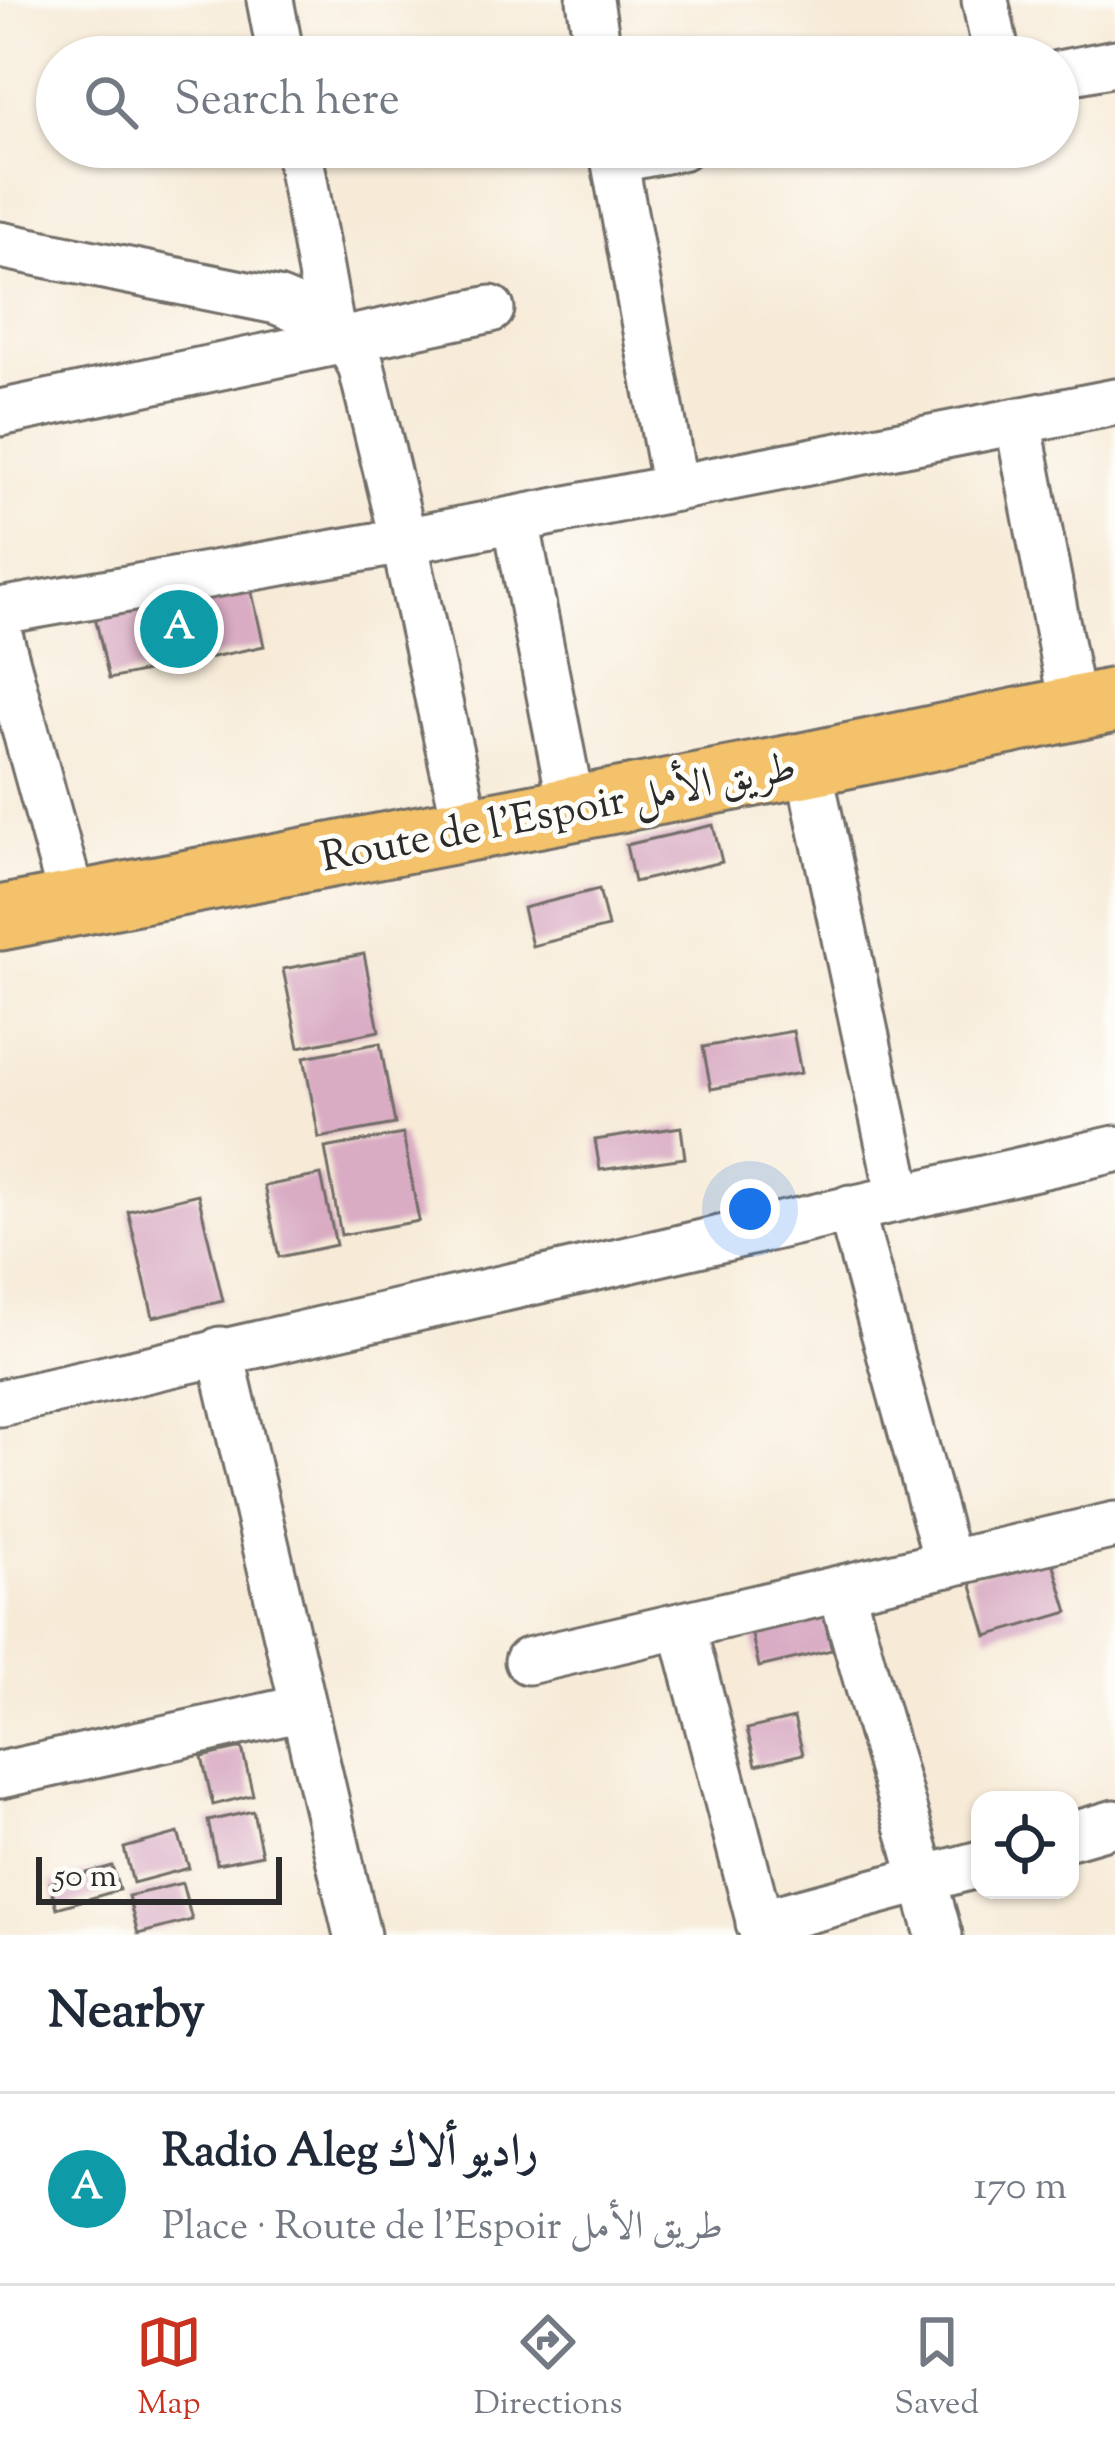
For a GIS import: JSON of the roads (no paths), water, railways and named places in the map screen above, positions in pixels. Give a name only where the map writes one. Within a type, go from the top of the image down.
[{"type":"highway","name":"Route de l’Espoir طريق الأمل","points":[[0,918],[808,764],[1094,704]]},
{"type":"street","points":[[270,0],[277,36]]},
{"type":"street","points":[[590,0],[596,36]]},
{"type":"street","points":[[985,0],[993,36]]},
{"type":"street","points":[[1079,70],[1115,63]]},
{"type":"street","points":[[303,168],[339,334]]},
{"type":"street","points":[[616,168],[675,488]]},
{"type":"street","points":[[0,245],[277,302],[313,315],[339,334],[361,365],[466,826]]},
{"type":"street","points":[[0,412],[339,334],[491,308]]},
{"type":"street","points":[[0,611],[404,542],[1115,401]]},
{"type":"street","points":[[1018,421],[1094,704]]},
{"type":"street","points":[[516,520],[572,808]]},
{"type":"street","points":[[0,638],[73,903]]},
{"type":"street","points":[[808,764],[900,1197]]},
{"type":"street","points":[[0,1403],[1115,1149]]},
{"type":"street","points":[[850,1208],[948,1564]]},
{"type":"street","points":[[220,1350],[356,1935]]},
{"type":"street","points":[[528,1661],[1115,1525]]},
{"type":"street","points":[[841,1588],[938,1935]]},
{"type":"street","points":[[682,1626],[761,1929],[971,1867]]},
{"type":"street","points":[[0,1775],[303,1708]]},
{"type":"street","points":[[1079,1833],[1115,1823]]},
{"type":"place","name":"Radio Aleg راديو ألاك","points":[[179,629]]}]
